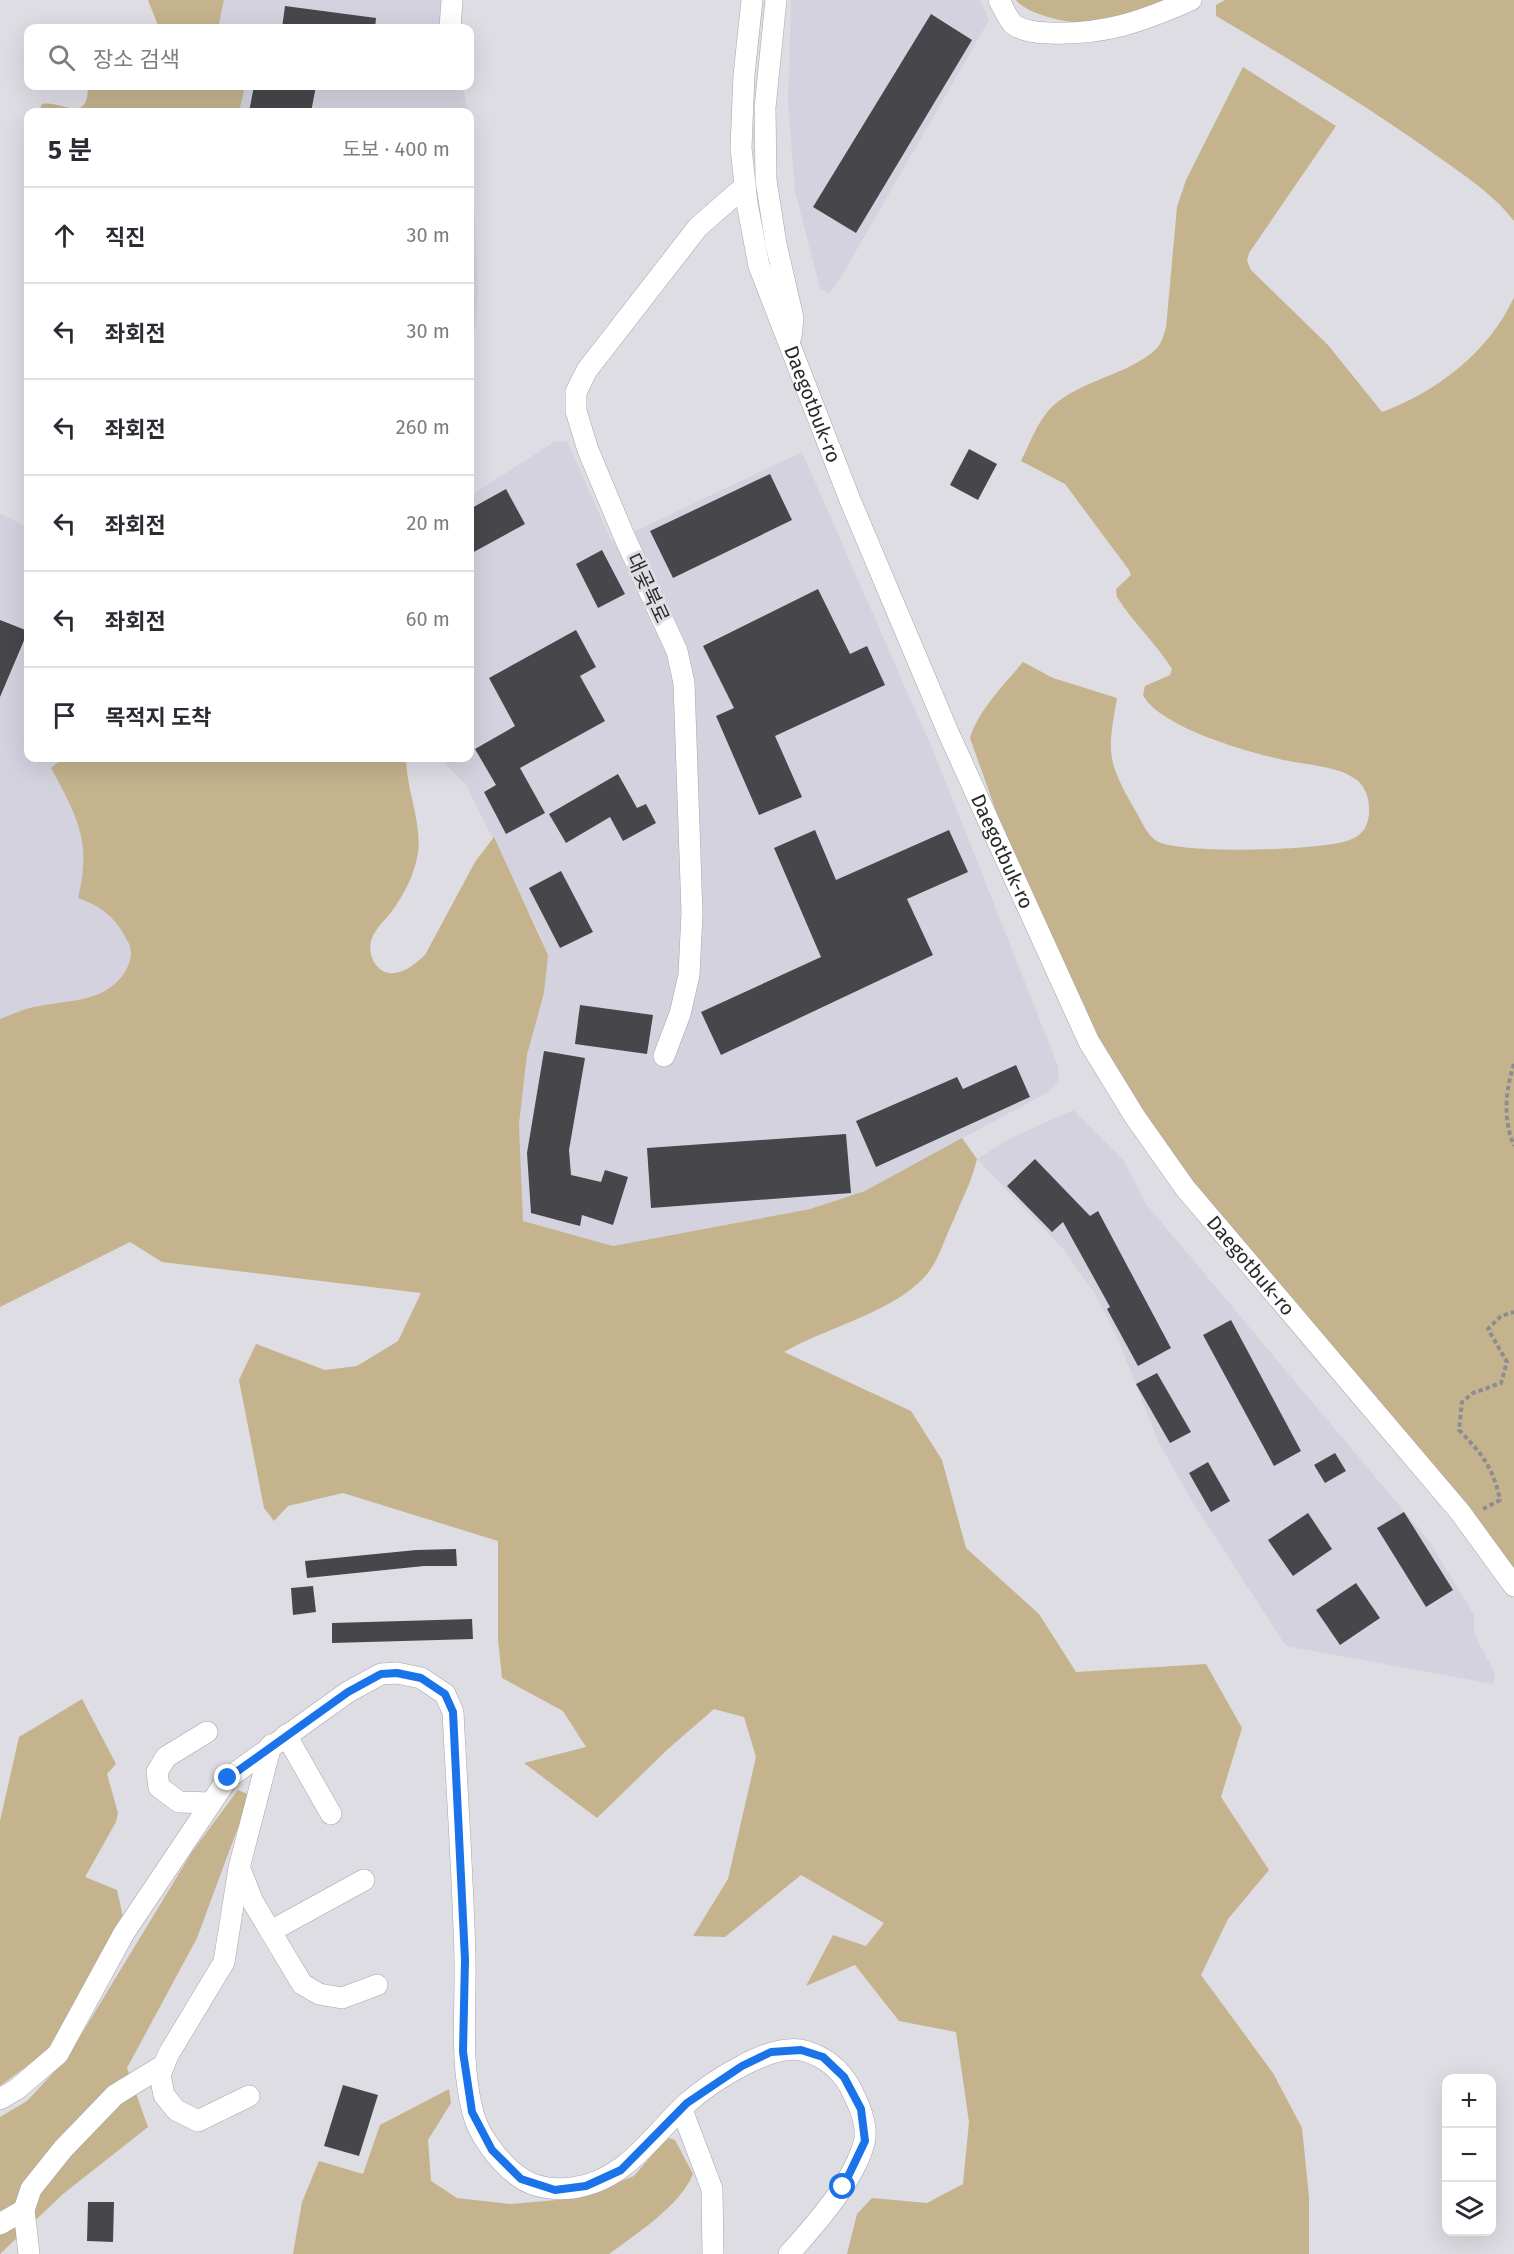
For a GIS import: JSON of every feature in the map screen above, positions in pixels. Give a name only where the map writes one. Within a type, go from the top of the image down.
[{"type":"street","points":[[450,24],[452,0]]},
{"type":"street","name":"Daegotbuk-ro","points":[[752,0],[743,86],[741,148],[759,267],[850,500],[948,732],[1089,1042],[1135,1117],[1185,1188],[1460,1512],[1514,1586]]},
{"type":"street","points":[[776,0],[765,108],[766,180],[776,244],[793,318],[790,346]]},
{"type":"street","points":[[999,0],[1014,24],[1037,33],[1077,34],[1106,32],[1158,15],[1191,0]]},
{"type":"street","name":"대곶북로","points":[[664,1056],[680,1014],[689,975],[692,913],[684,683],[677,651],[588,450],[576,411],[576,392],[587,370],[698,227],[745,186]]},
{"type":"street","points":[[0,2099],[17,2089],[58,2054],[124,1933],[228,1778],[348,1692],[381,1674],[397,1673],[421,1678],[445,1694],[453,1712],[465,1960],[463,2052],[472,2112],[492,2150],[521,2179],[555,2190],[586,2186],[621,2170],[682,2110],[742,2066],[771,2052],[801,2050],[812,2053],[823,2057],[844,2077],[861,2109],[865,2141],[843,2187],[789,2254]]},
{"type":"street","points":[[207,1732],[166,1757],[157,1772],[159,1787],[179,1802],[211,1803]]},
{"type":"street","points":[[278,1740],[331,1815]]},
{"type":"street","points":[[249,2096],[198,2121],[176,2110],[164,2095],[160,2075],[224,1962],[239,1868],[278,1740]]},
{"type":"street","points":[[239,1868],[253,1902],[302,1984],[319,1994],[342,1998],[376,1985]]},
{"type":"street","points":[[271,1930],[364,1881]]},
{"type":"street","points":[[29,2254],[24,2210],[31,2189],[63,2149],[115,2095],[164,2065]]},
{"type":"street","points":[[682,2110],[712,2189],[713,2254]]},
{"type":"street","points":[[0,2224],[24,2210]]},
{"type":"path","points":[[1514,1064],[1507,1106],[1507,1129],[1514,1146]]},
{"type":"path","points":[[1460,1512],[1482,1517],[1482,1510],[1500,1500],[1495,1475],[1483,1455],[1459,1430],[1462,1402],[1473,1393],[1501,1383],[1507,1362],[1488,1329],[1501,1316],[1514,1312]]},
{"type":"shaded area","points":[[148,0],[224,0],[219,24],[157,24]]},
{"type":"shaded area","points":[[224,0],[442,0],[440,24],[219,24]]},
{"type":"shaded area","points":[[791,0],[980,0],[989,20],[844,272],[829,293],[820,288],[795,191],[788,103]]},
{"type":"shaded area","points":[[1016,0],[1168,0],[1121,20],[1097,25],[1044,16],[1022,6]]},
{"type":"shaded area","points":[[1225,0],[1514,0],[1514,221],[1475,183],[1378,115],[1216,16],[1216,5]]},
{"type":"shaded area","points":[[1243,67],[1336,126],[1249,253],[1247,261],[1251,270],[1328,345],[1382,412],[1422,393],[1460,367],[1491,335],[1504,317],[1514,297],[1514,1576],[1249,1266],[1116,1087],[1011,853],[970,738],[979,717],[1023,662],[1053,678],[1117,698],[1111,745],[1114,768],[1144,826],[1155,840],[1168,845],[1190,848],[1285,849],[1338,843],[1356,837],[1366,826],[1369,810],[1367,796],[1361,784],[1351,776],[1325,767],[1273,758],[1231,746],[1187,729],[1153,707],[1143,695],[1145,686],[1170,675],[1172,669],[1117,597],[1116,589],[1131,575],[1129,570],[1065,484],[1021,461],[1039,424],[1054,405],[1078,389],[1142,360],[1156,350],[1160,344],[1166,328],[1177,207],[1186,180]]},
{"type":"shaded area","points":[[88,90],[244,90],[240,108],[79,108],[84,105]]},
{"type":"shaded area","points":[[244,90],[464,90],[467,108],[240,108]]},
{"type":"shaded area","points":[[42,104],[72,108],[40,108]]},
{"type":"shaded area","points":[[474,205],[478,287],[474,332]]},
{"type":"shaded area","points":[[567,441],[612,542],[802,452],[937,760],[1058,1066],[1059,1079],[1050,1091],[865,1191],[810,1209],[613,1246],[523,1221],[519,1124],[527,1055],[544,993],[541,936],[466,785],[444,762],[474,762],[474,493],[554,442]]},
{"type":"shaded area","points":[[0,513],[24,526],[24,762],[58,762],[51,768],[77,817],[84,845],[84,875],[78,898],[100,906],[119,924],[131,949],[129,966],[117,984],[94,997],[26,1009],[0,1019]]},
{"type":"shaded area","points":[[58,762],[406,762],[418,829],[418,853],[405,891],[375,933],[370,947],[375,963],[388,973],[407,969],[425,955],[475,862],[494,837],[548,955],[544,993],[527,1055],[519,1124],[523,1221],[613,1246],[810,1209],[865,1191],[962,1138],[977,1159],[967,1190],[939,1254],[928,1273],[914,1287],[880,1309],[784,1352],[911,1411],[942,1460],[966,1548],[1039,1614],[1076,1672],[1206,1664],[1242,1728],[1221,1797],[1269,1870],[1228,1919],[1201,1975],[1273,2073],[1302,2128],[1309,2197],[1309,2254],[847,2254],[857,2214],[872,2198],[927,2203],[963,2184],[969,2122],[956,2032],[899,2021],[855,1965],[806,1986],[833,1935],[866,1946],[884,1923],[801,1875],[725,1937],[693,1936],[728,1879],[756,1757],[744,1717],[714,1709],[668,1749],[597,1818],[524,1763],[586,1747],[563,1711],[502,1678],[498,1639],[498,1541],[343,1493],[288,1506],[274,1521],[264,1508],[239,1380],[256,1344],[325,1370],[357,1366],[398,1341],[421,1293],[162,1262],[130,1242],[0,1307],[0,1019],[26,1009],[80,999],[105,991],[125,972],[131,957],[128,942],[119,926],[95,905],[78,898],[83,860],[80,830],[75,815],[51,768]]},
{"type":"shaded area","points":[[1073,1110],[1124,1161],[1146,1204],[1429,1541],[1474,1615],[1474,1630],[1479,1644],[1495,1673],[1493,1684],[1286,1646],[1195,1506],[1159,1443],[1117,1337],[1095,1294],[1064,1250],[977,1159],[1009,1139]]},
{"type":"shaded area","points":[[82,1699],[116,1764],[107,1774],[118,1813],[116,1822],[85,1877],[117,1890],[123,1917],[47,2051],[0,2086],[0,1821],[19,1737]]},
{"type":"shaded area","points":[[238,1790],[250,1795],[197,1938],[127,2068],[148,2127],[63,2194],[0,2254],[0,2117],[27,2101],[67,2058],[192,1852]]},
{"type":"shaded area","points":[[449,2089],[451,2103],[428,2140],[431,2181],[457,2198],[511,2204],[579,2198],[634,2176],[669,2138],[675,2140],[693,2174],[687,2186],[668,2208],[609,2254],[293,2254],[302,2202],[319,2161],[363,2174],[380,2125]]},
{"type":"building","points":[[285,6],[376,18],[375,24],[283,24]]},
{"type":"building","points":[[931,14],[972,40],[856,233],[813,207]]},
{"type":"building","points":[[253,90],[315,90],[312,108],[250,108]]},
{"type":"building","points":[[969,449],[997,464],[978,500],[950,485]]},
{"type":"building","points":[[770,474],[792,520],[673,578],[650,531]]},
{"type":"building","points":[[506,489],[525,524],[474,552],[474,507]]},
{"type":"building","points":[[602,550],[625,594],[598,608],[576,564]]},
{"type":"building","points":[[818,589],[850,654],[867,646],[885,685],[775,736],[802,797],[759,815],[716,716],[734,708],[703,646]]},
{"type":"building","points":[[0,620],[24,629],[24,640],[0,697]]},
{"type":"building","points":[[576,630],[596,667],[580,676],[605,721],[520,768],[545,813],[506,834],[484,792],[496,785],[475,749],[515,726],[489,678]]},
{"type":"building","points":[[618,774],[637,808],[646,804],[656,823],[623,841],[610,817],[566,843],[549,814]]},
{"type":"building","points":[[815,830],[836,880],[949,830],[968,872],[907,899],[933,955],[721,1055],[701,1012],[821,957],[774,848]]},
{"type":"building","points":[[561,871],[593,932],[560,948],[529,888]]},
{"type":"building","points":[[580,1005],[653,1015],[647,1054],[575,1044]]},
{"type":"building","points":[[544,1051],[585,1058],[569,1150],[571,1175],[601,1182],[605,1170],[628,1177],[613,1225],[582,1215],[580,1226],[531,1213],[527,1153]]},
{"type":"building","points":[[1016,1065],[1030,1097],[876,1167],[856,1121],[957,1077],[963,1089]]},
{"type":"building","points":[[846,1134],[851,1193],[651,1208],[647,1148]]},
{"type":"building","points":[[1035,1159],[1090,1216],[1098,1211],[1171,1348],[1138,1366],[1107,1309],[1110,1307],[1063,1222],[1052,1232],[1007,1186]]},
{"type":"building","points":[[1231,1320],[1301,1451],[1274,1466],[1203,1335]]},
{"type":"building","points":[[1157,1373],[1191,1432],[1170,1443],[1136,1384]]},
{"type":"building","points":[[1335,1453],[1346,1471],[1325,1483],[1314,1465]]},
{"type":"building","points":[[1208,1462],[1230,1501],[1211,1512],[1189,1473]]},
{"type":"building","points":[[1404,1512],[1453,1590],[1426,1607],[1377,1528]]},
{"type":"building","points":[[1308,1513],[1332,1549],[1293,1576],[1268,1540]]},
{"type":"building","points":[[456,1549],[457,1566],[424,1566],[307,1578],[305,1561],[416,1550]]},
{"type":"building","points":[[1356,1583],[1380,1618],[1340,1645],[1316,1610]]},
{"type":"building","points":[[313,1586],[316,1612],[293,1615],[291,1588]]},
{"type":"building","points":[[472,1619],[473,1639],[332,1643],[332,1623]]},
{"type":"building","points":[[343,2085],[378,2095],[359,2156],[324,2146]]},
{"type":"building","points":[[88,2202],[114,2202],[113,2242],[87,2241]]},
{"type":"route","points":[[228,1778],[348,1692],[381,1674],[397,1673],[421,1678],[445,1694],[453,1712],[465,1960],[463,2052],[472,2112],[492,2150],[521,2179],[555,2190],[586,2186],[621,2170],[658,2136],[687,2103],[742,2066],[771,2052],[801,2050],[823,2057],[844,2077],[861,2109],[865,2141],[843,2187]]}]
